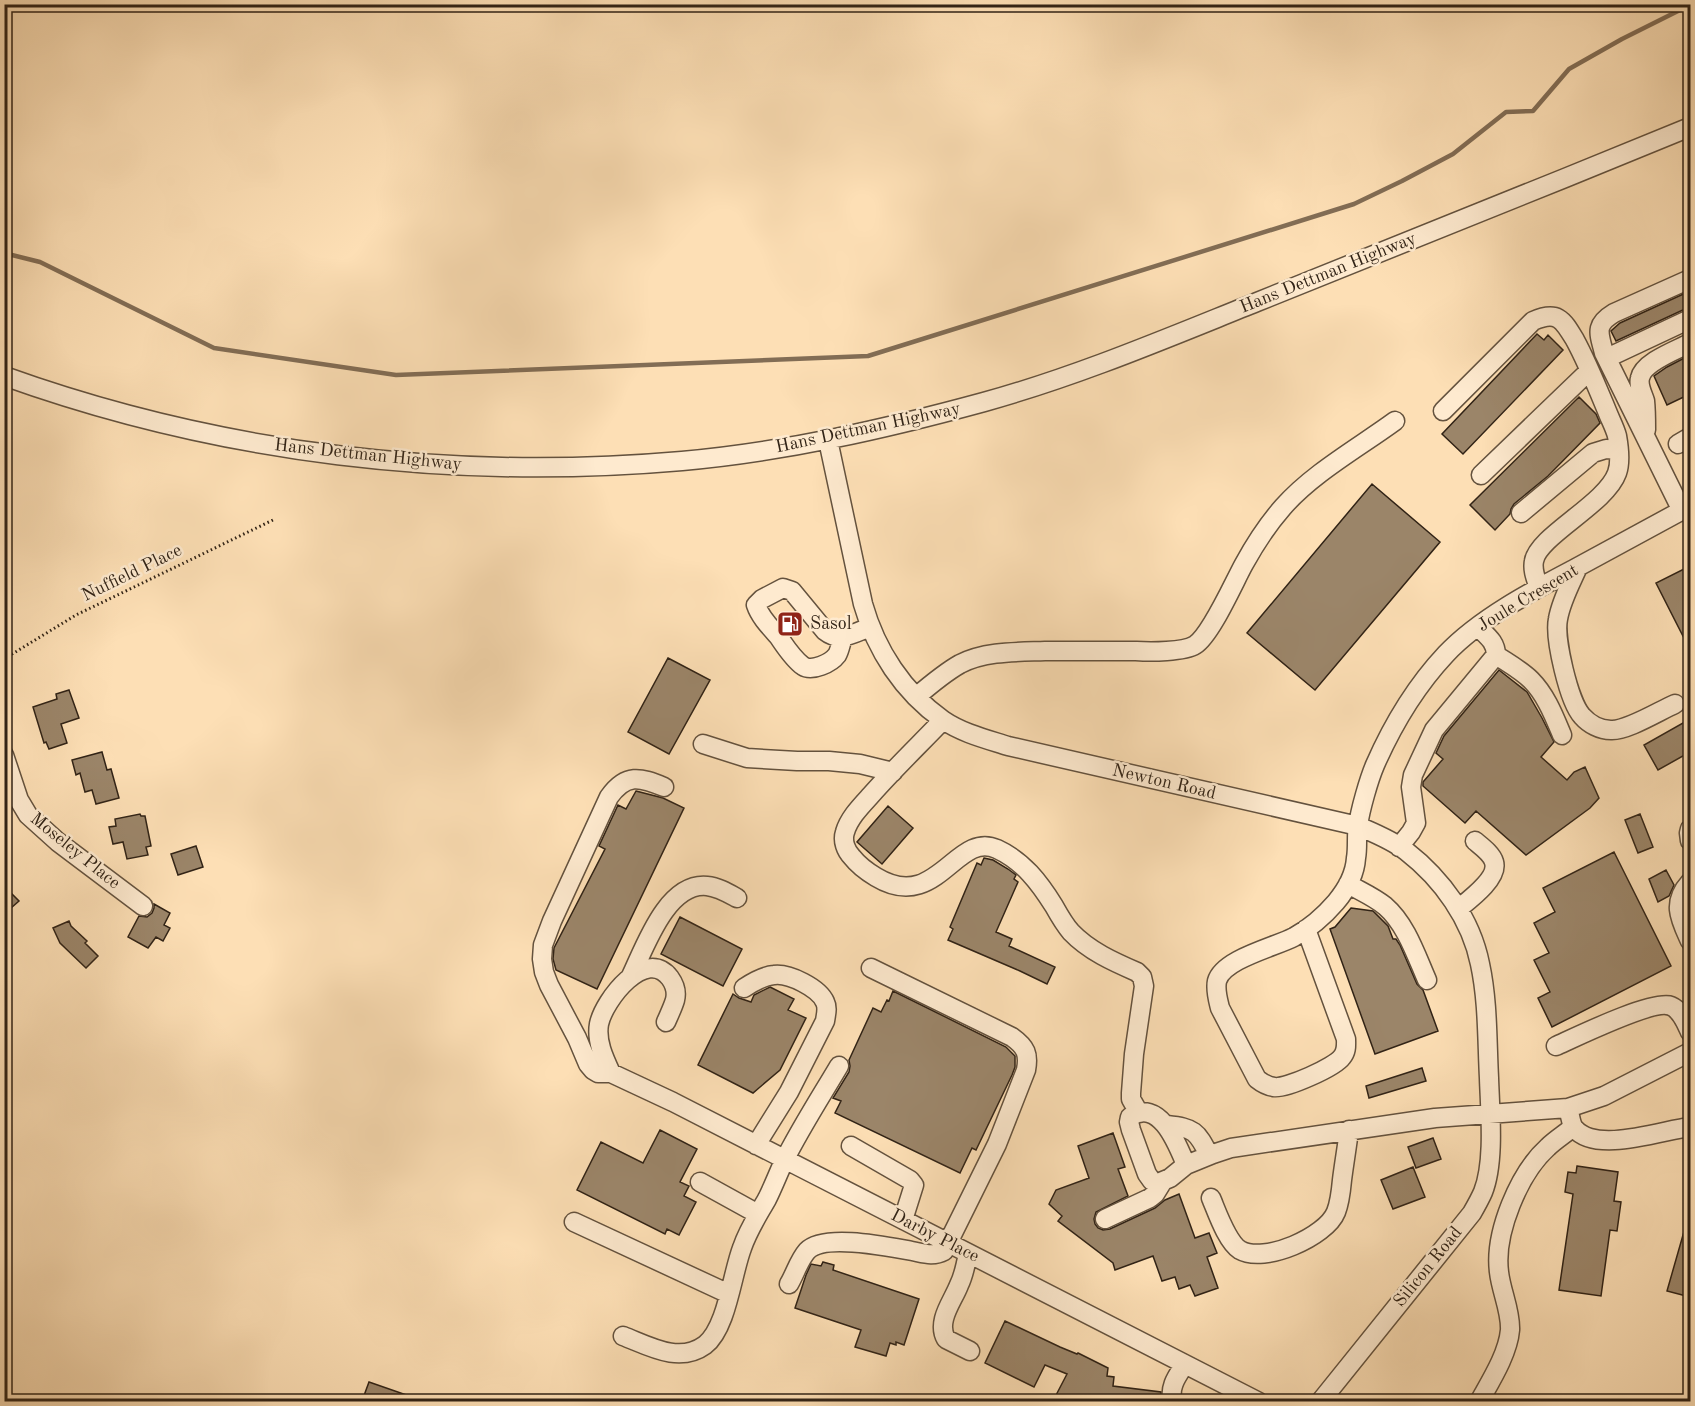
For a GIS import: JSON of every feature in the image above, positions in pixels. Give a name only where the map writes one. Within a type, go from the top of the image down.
[{"type":"street","name":"Hans Dettman Highway","points":[[4,376],[142,419],[270,445],[406,463],[531,468],[681,461],[828,440],[986,401],[1093,367],[1690,127]]},
{"type":"street","points":[[1686,509],[1607,358],[1600,339],[1599,327],[1602,320],[1614,313],[1690,279]]},
{"type":"street","points":[[1443,411],[1533,321],[1552,315],[1562,320],[1576,342],[1617,434],[1617,472],[1610,486],[1536,554],[1533,562],[1539,588]]},
{"type":"street","points":[[1607,358],[1690,319]]},
{"type":"street","points":[[1646,435],[1645,403],[1640,376],[1649,365],[1690,343]]},
{"type":"street","points":[[1481,475],[1589,370]]},
{"type":"street","points":[[916,697],[937,679],[960,664],[975,658],[1015,652],[1152,652],[1195,645],[1203,638],[1244,564],[1283,507],[1308,482],[1395,422]]},
{"type":"street","name":"Newton Road","points":[[828,440],[870,627],[899,679],[916,697],[944,720],[970,734],[1008,746],[1358,826],[1399,847],[1429,872],[1453,900],[1467,924],[1480,962],[1485,993],[1490,1114]]},
{"type":"street","points":[[1521,513],[1593,453],[1606,448],[1618,450]]},
{"type":"street","name":"Joule Crescent","points":[[1348,884],[1355,864],[1358,826],[1372,771],[1402,711],[1447,653],[1506,607],[1686,509]]},
{"type":"street","points":[[1578,567],[1560,609],[1556,633],[1561,659],[1581,714],[1600,729],[1612,731],[1675,704]]},
{"type":"street","points":[[843,637],[835,657],[815,668],[808,668],[802,665],[784,644],[759,613],[756,605],[762,599],[783,588],[792,591],[825,632],[836,638],[870,627]]},
{"type":"street","points":[[1399,847],[1416,824],[1411,787],[1413,775],[1434,730],[1496,655],[1493,642],[1478,627]]},
{"type":"street","points":[[1496,655],[1533,682],[1545,697],[1563,735]]},
{"type":"street","points":[[944,720],[855,813],[845,832],[844,841],[847,852],[860,867],[888,884],[899,887],[910,887],[931,879],[978,846],[995,848],[1023,865],[1035,878],[1072,933],[1088,947],[1142,976],[1144,986],[1131,1093],[1134,1106],[1139,1113]]},
{"type":"street","points":[[703,744],[747,758],[860,764],[893,772]]},
{"type":"street","name":"Moseley Place","points":[[4,756],[28,815],[58,842],[143,906]]},
{"type":"street","name":"Darby Place","points":[[664,787],[645,779],[634,779],[627,780],[615,789],[609,797],[543,945],[542,958],[549,985],[593,1071],[610,1073],[673,1102],[1259,1401]]},
{"type":"street","points":[[1690,829],[1690,841]]},
{"type":"street","points":[[1458,909],[1488,882],[1494,871],[1495,862],[1475,841]]},
{"type":"street","points":[[1690,882],[1684,889],[1678,912],[1690,941]]},
{"type":"street","points":[[1306,929],[1346,1039],[1346,1049],[1342,1058],[1296,1083],[1276,1088],[1265,1085],[1257,1079],[1220,1008],[1217,981],[1234,962],[1292,938],[1306,929],[1338,900],[1348,884],[1384,905],[1395,917],[1427,980]]},
{"type":"street","points":[[631,976],[658,921],[680,893],[694,886],[706,886],[717,888],[737,898]]},
{"type":"street","points":[[789,1284],[807,1251],[819,1244],[840,1242],[866,1244],[932,1255],[944,1251],[997,1144],[1026,1070],[1028,1062],[1026,1052],[1022,1044],[1012,1037],[872,968]]},
{"type":"street","points":[[610,1073],[599,1041],[599,1024],[606,1008],[631,976],[649,969],[659,969],[669,976],[676,992],[666,1022]]},
{"type":"street","points":[[744,988],[767,976],[777,974],[790,977],[808,985],[818,993],[825,1002],[827,1011],[825,1021],[789,1092],[756,1144]]},
{"type":"street","points":[[1556,1046],[1643,1009],[1659,1005],[1670,1005],[1678,1010],[1690,1032]]},
{"type":"street","points":[[1186,1165],[1167,1125],[1150,1114],[1139,1113],[1130,1117],[1131,1130],[1147,1174],[1152,1181],[1158,1183],[1170,1178],[1186,1165],[1231,1148],[1436,1118],[1568,1108],[1604,1096],[1690,1052]]},
{"type":"street","points":[[623,1336],[659,1351],[686,1353],[707,1343],[716,1333],[741,1249],[785,1160],[838,1066]]},
{"type":"street","points":[[1568,1108],[1573,1127],[1591,1138],[1623,1140],[1690,1127]]},
{"type":"street","name":"Silicon Road","points":[[1320,1401],[1472,1213],[1483,1192],[1488,1173],[1490,1114]]},
{"type":"street","points":[[1167,1125],[1182,1127],[1196,1134],[1200,1137],[1209,1155]]},
{"type":"street","points":[[1479,1401],[1505,1350],[1510,1330],[1498,1269],[1500,1240],[1522,1182],[1533,1163],[1548,1147],[1573,1127]]},
{"type":"street","points":[[1211,1198],[1233,1243],[1240,1250],[1250,1253],[1273,1252],[1300,1242],[1326,1226],[1336,1211],[1349,1130]]},
{"type":"street","points":[[851,1146],[910,1180],[914,1185],[903,1220]]},
{"type":"street","points":[[1105,1219],[1150,1198],[1163,1181]]},
{"type":"street","points":[[700,1182],[758,1214]]},
{"type":"street","points":[[574,1222],[729,1294]]},
{"type":"street","points":[[968,1253],[963,1276],[946,1312],[942,1327],[946,1339],[970,1351]]},
{"type":"street","points":[[1173,1401],[1172,1387],[1185,1364]]},
{"type":"path","name":"Nuffield Place","points":[[4,659],[76,615],[275,519]]},
{"type":"building","points":[[1690,291],[1690,308],[1616,341],[1611,331],[1620,323]]},
{"type":"building","points":[[1537,334],[1544,340],[1548,335],[1563,350],[1463,454],[1442,434]]},
{"type":"building","points":[[1690,355],[1690,394],[1667,405],[1654,376]]},
{"type":"building","points":[[1579,397],[1596,414],[1600,423],[1548,476],[1514,504],[1510,514],[1495,530],[1470,505]]},
{"type":"building","points":[[1372,484],[1440,542],[1315,690],[1247,633]]},
{"type":"building","points":[[1690,566],[1690,650],[1656,583]]},
{"type":"building","points":[[668,658],[710,680],[669,754],[628,732]]},
{"type":"building","points":[[1499,670],[1527,692],[1554,742],[1541,757],[1567,780],[1574,772],[1585,767],[1599,798],[1590,808],[1526,855],[1476,811],[1465,823],[1423,786],[1423,782],[1443,759],[1436,753],[1444,736]]},
{"type":"building","points":[[69,690],[79,718],[61,724],[67,743],[49,749],[46,742],[44,743],[33,707],[57,699],[56,694]]},
{"type":"building","points":[[1690,719],[1690,752],[1658,770],[1644,745]]},
{"type":"building","points":[[102,752],[107,770],[111,769],[119,798],[96,804],[92,790],[85,792],[80,773],[76,775],[72,760]]},
{"type":"building","points":[[636,791],[663,798],[684,808],[597,989],[556,970],[553,959],[554,948],[605,849],[599,846],[618,805],[626,809]]},
{"type":"building","points":[[888,806],[913,828],[882,864],[857,842]]},
{"type":"building","points":[[140,814],[145,816],[151,846],[146,847],[148,855],[127,859],[123,842],[113,844],[109,827],[116,826],[115,819]]},
{"type":"building","points":[[1640,814],[1653,847],[1638,853],[1625,820]]},
{"type":"building","points":[[196,846],[203,867],[178,875],[171,854]]},
{"type":"building","points":[[1614,852],[1671,966],[1552,1027],[1538,998],[1550,992],[1534,960],[1549,953],[1534,923],[1555,912],[1543,888]]},
{"type":"building","points":[[984,858],[993,860],[1008,869],[1016,875],[1014,879],[1018,882],[996,932],[1012,939],[1009,946],[1055,967],[1047,984],[948,940],[953,929],[950,927],[977,863],[981,865]]},
{"type":"building","points":[[1666,870],[1674,885],[1669,896],[1658,902],[1649,879]]},
{"type":"building","points":[[4,886],[19,901],[4,914]]},
{"type":"building","points":[[154,904],[170,913],[164,925],[170,928],[163,941],[156,937],[148,948],[128,937],[139,916],[147,917],[152,913]]},
{"type":"building","points":[[1351,908],[1373,911],[1388,926],[1393,939],[1396,939],[1400,945],[1417,984],[1423,990],[1438,1031],[1375,1054],[1330,929],[1335,927]]},
{"type":"building","points":[[680,917],[742,949],[723,986],[661,954]]},
{"type":"building","points":[[69,921],[98,956],[86,968],[60,943],[53,928]]},
{"type":"building","points":[[770,987],[794,999],[788,1010],[806,1018],[780,1070],[753,1093],[698,1065],[733,994],[751,1002],[754,995]]},
{"type":"building","points":[[893,991],[1006,1047],[1015,1056],[1012,1075],[976,1150],[972,1148],[960,1173],[835,1113],[841,1101],[833,1098],[849,1072],[849,1060],[873,1008],[881,1012]]},
{"type":"building","points":[[1422,1068],[1426,1081],[1369,1098],[1366,1086]]},
{"type":"building","points":[[660,1130],[697,1149],[680,1182],[689,1186],[684,1196],[696,1202],[679,1235],[667,1229],[665,1234],[577,1190],[601,1142],[643,1163]]},
{"type":"building","points":[[1113,1133],[1125,1167],[1118,1169],[1128,1196],[1096,1212],[1095,1224],[1103,1230],[1110,1229],[1179,1194],[1195,1238],[1209,1233],[1217,1253],[1207,1257],[1218,1288],[1195,1296],[1190,1285],[1179,1289],[1175,1277],[1162,1281],[1153,1256],[1115,1270],[1113,1263],[1058,1221],[1062,1216],[1049,1204],[1056,1190],[1089,1178],[1078,1146]]},
{"type":"building","points":[[1433,1138],[1441,1159],[1416,1168],[1408,1147]]},
{"type":"building","points":[[1577,1166],[1618,1172],[1614,1201],[1621,1202],[1617,1231],[1610,1230],[1601,1296],[1559,1290],[1573,1194],[1565,1192],[1568,1172],[1576,1173]]},
{"type":"building","points":[[1413,1167],[1425,1197],[1393,1209],[1381,1180]]},
{"type":"building","points":[[1687,1221],[1690,1221],[1690,1297],[1667,1291]]},
{"type":"building","points":[[823,1262],[834,1265],[833,1270],[919,1299],[904,1345],[896,1342],[896,1345],[890,1343],[886,1356],[855,1347],[861,1330],[795,1308],[811,1264],[821,1266]]},
{"type":"building","points":[[1005,1321],[1108,1368],[1107,1376],[1114,1377],[1113,1386],[1161,1392],[1161,1401],[1053,1401],[1067,1374],[1045,1365],[1034,1387],[985,1363]]},
{"type":"building","points":[[369,1382],[421,1400],[362,1401]]},
{"type":"waterway","points":[[4,253],[40,262],[214,348],[396,375],[868,356],[1354,204],[1453,154],[1506,112],[1533,111],[1569,69],[1690,5]]},
{"type":"place","name":"Sasol","points":[[790,624]]}]
